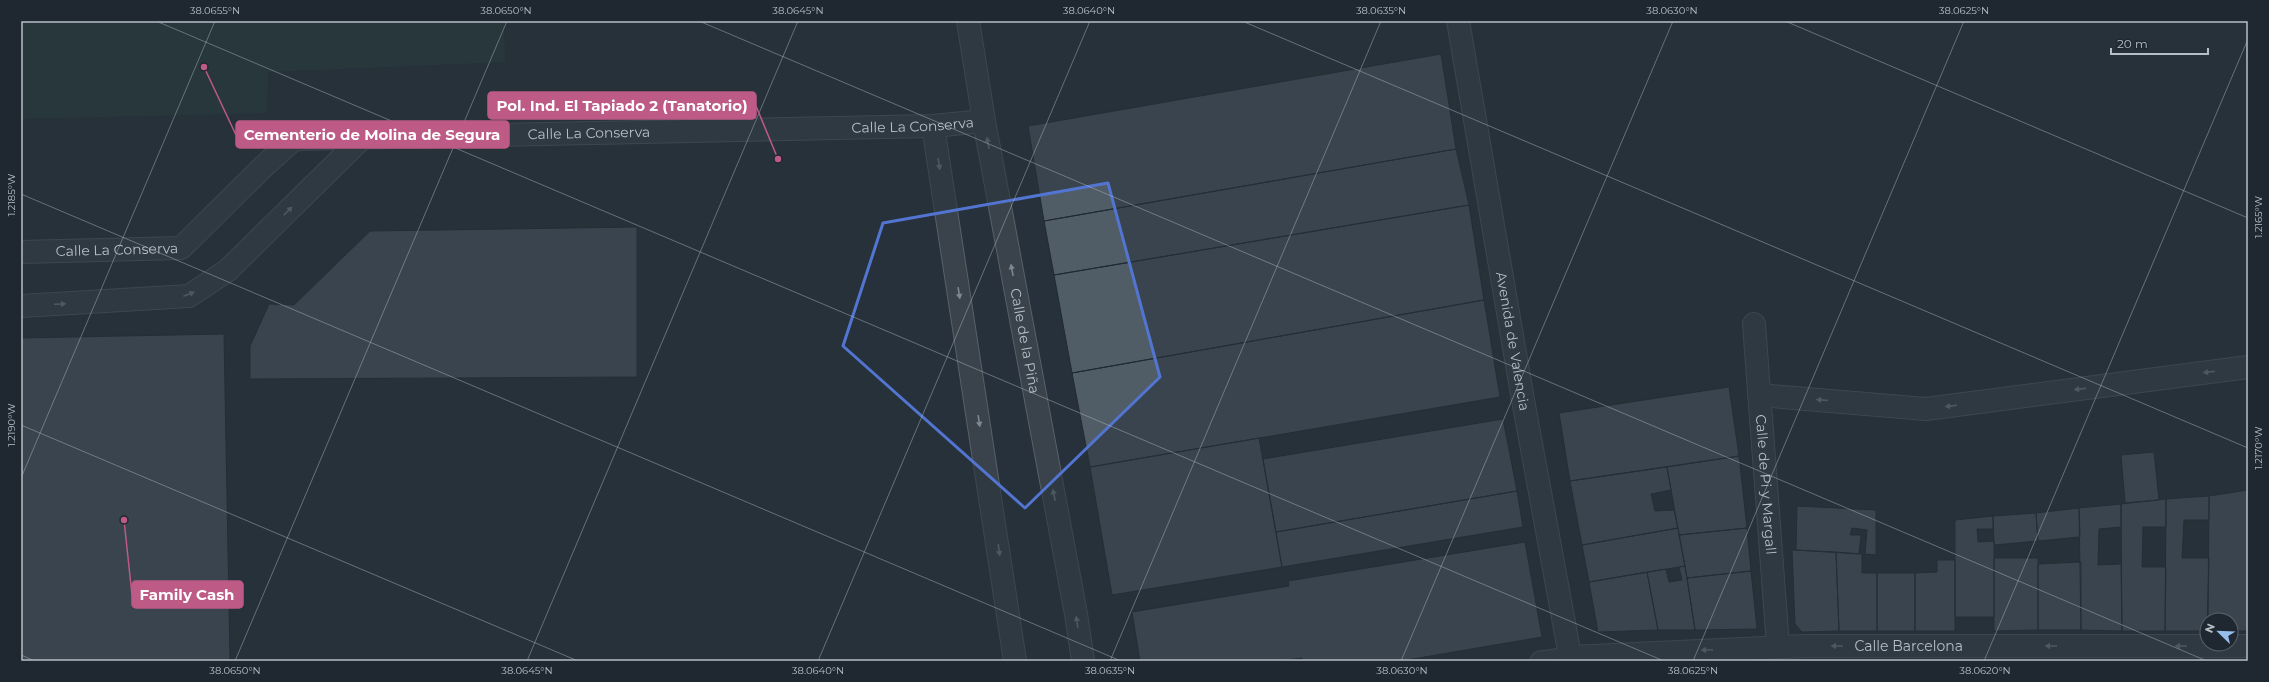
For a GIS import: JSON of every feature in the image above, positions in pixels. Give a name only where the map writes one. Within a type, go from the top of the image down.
[{"type":"street","name":"Calle de la Piña","points":[[968,21],[984,121],[1076,614],[1083,661]]},
{"type":"street","name":"Avenida de Valencia","points":[[1458,21],[1522,392],[1571,659]]},
{"type":"street","name":"Calle La Conserva","points":[[21,252],[181,248],[263,167],[294,139],[933,126],[984,121]]},
{"type":"street","points":[[933,126],[1015,661]]},
{"type":"street","points":[[21,306],[189,296],[228,270],[362,138]]},
{"type":"street","name":"Calle de Pi y Margall","points":[[1754,324],[1778,646]]},
{"type":"street","points":[[1760,395],[1926,409],[2248,367]]},
{"type":"street","name":"Calle Barcelona","points":[[1571,659],[1778,646],[2248,646]]},
{"type":"street","points":[[1540,661],[1571,659]]},
{"type":"highlighted area","points":[[1108,183],[1160,377],[1025,508],[843,346],[883,223]]},
{"type":"green space","points":[[21,21],[504,21],[505,62],[268,72],[267,113],[21,119]]},
{"type":"building","points":[[1441,54],[1456,149],[1044,221],[1028,126]]},
{"type":"building","points":[[1456,149],[1469,205],[1054,275],[1044,221]]},
{"type":"building","points":[[1469,205],[1484,300],[1072,373],[1054,275]]},
{"type":"building","points":[[637,227],[637,377],[250,379],[250,346],[269,304],[294,305],[370,231]]},
{"type":"building","points":[[1484,300],[1500,397],[1090,467],[1072,373]]},
{"type":"building","points":[[224,334],[230,661],[21,661],[21,338]]},
{"type":"building","points":[[1729,387],[1739,456],[1570,481],[1559,413]]},
{"type":"building","points":[[1503,419],[1517,491],[1276,532],[1263,459]]},
{"type":"building","points":[[1259,438],[1282,567],[1112,595],[1090,467]]},
{"type":"building","points":[[2154,452],[2159,500],[2125,503],[2121,455]]},
{"type":"building","points":[[1739,456],[1747,528],[1679,535],[1667,467]]},
{"type":"building","points":[[1667,467],[1671,490],[1651,494],[1655,511],[1674,510],[1678,528],[1582,545],[1570,481]]},
{"type":"building","points":[[2248,490],[2248,631],[2239,631],[2239,612],[2208,612],[2209,496]]},
{"type":"building","points":[[1517,491],[1523,527],[1282,567],[1276,532]]},
{"type":"building","points":[[2209,496],[2209,520],[2184,520],[2182,558],[2209,558],[2208,612],[2199,612],[2199,631],[2165,631],[2166,499]]},
{"type":"building","points":[[2166,499],[2166,527],[2143,527],[2142,567],[2166,567],[2165,631],[2122,631],[2121,504]]},
{"type":"building","points":[[2121,504],[2121,527],[2099,529],[2098,565],[2121,564],[2122,631],[2081,630],[2079,508]]},
{"type":"building","points":[[1797,506],[1876,510],[1876,555],[1865,554],[1867,530],[1852,528],[1850,535],[1861,535],[1859,554],[1796,550]]},
{"type":"building","points":[[2079,508],[2080,537],[2038,541],[2036,513]]},
{"type":"building","points":[[2036,513],[2038,541],[1994,545],[1993,516]]},
{"type":"building","points":[[1993,516],[1993,529],[1977,529],[1978,542],[1994,541],[1994,617],[1955,617],[1955,520]]},
{"type":"building","points":[[1678,528],[1685,566],[1589,582],[1582,545]]},
{"type":"building","points":[[1747,528],[1751,571],[1687,578],[1679,535]]},
{"type":"building","points":[[1525,542],[1542,637],[1401,661],[1302,661],[1302,658],[1280,661],[1140,661],[1132,612],[1289,586],[1288,581]]},
{"type":"building","points":[[1792,550],[1836,552],[1839,631],[1802,632],[1795,624]]},
{"type":"building","points":[[1836,552],[1862,554],[1862,573],[1877,573],[1877,631],[1839,631]]},
{"type":"building","points":[[1994,558],[2038,558],[2038,630],[1994,631]]},
{"type":"building","points":[[1937,560],[1955,560],[1955,631],[1915,631],[1915,573],[1937,572]]},
{"type":"building","points":[[2081,562],[2081,630],[2038,630],[2038,564]]},
{"type":"building","points":[[1685,566],[1695,630],[1658,630],[1647,572],[1666,569],[1669,582],[1682,580],[1679,567]]},
{"type":"building","points":[[1751,571],[1757,629],[1695,630],[1687,578]]},
{"type":"building","points":[[1647,572],[1658,630],[1598,632],[1589,582]]},
{"type":"building","points":[[1877,573],[1915,573],[1915,631],[1877,631]]},
{"type":"place","name":"Cementerio de Molina de Segura","points":[[204,67]]},
{"type":"place","name":"Pol. Ind. El Tapiado 2 (Tanatorio)","points":[[778,159]]},
{"type":"place","name":"Family Cash","points":[[124,520]]}]
